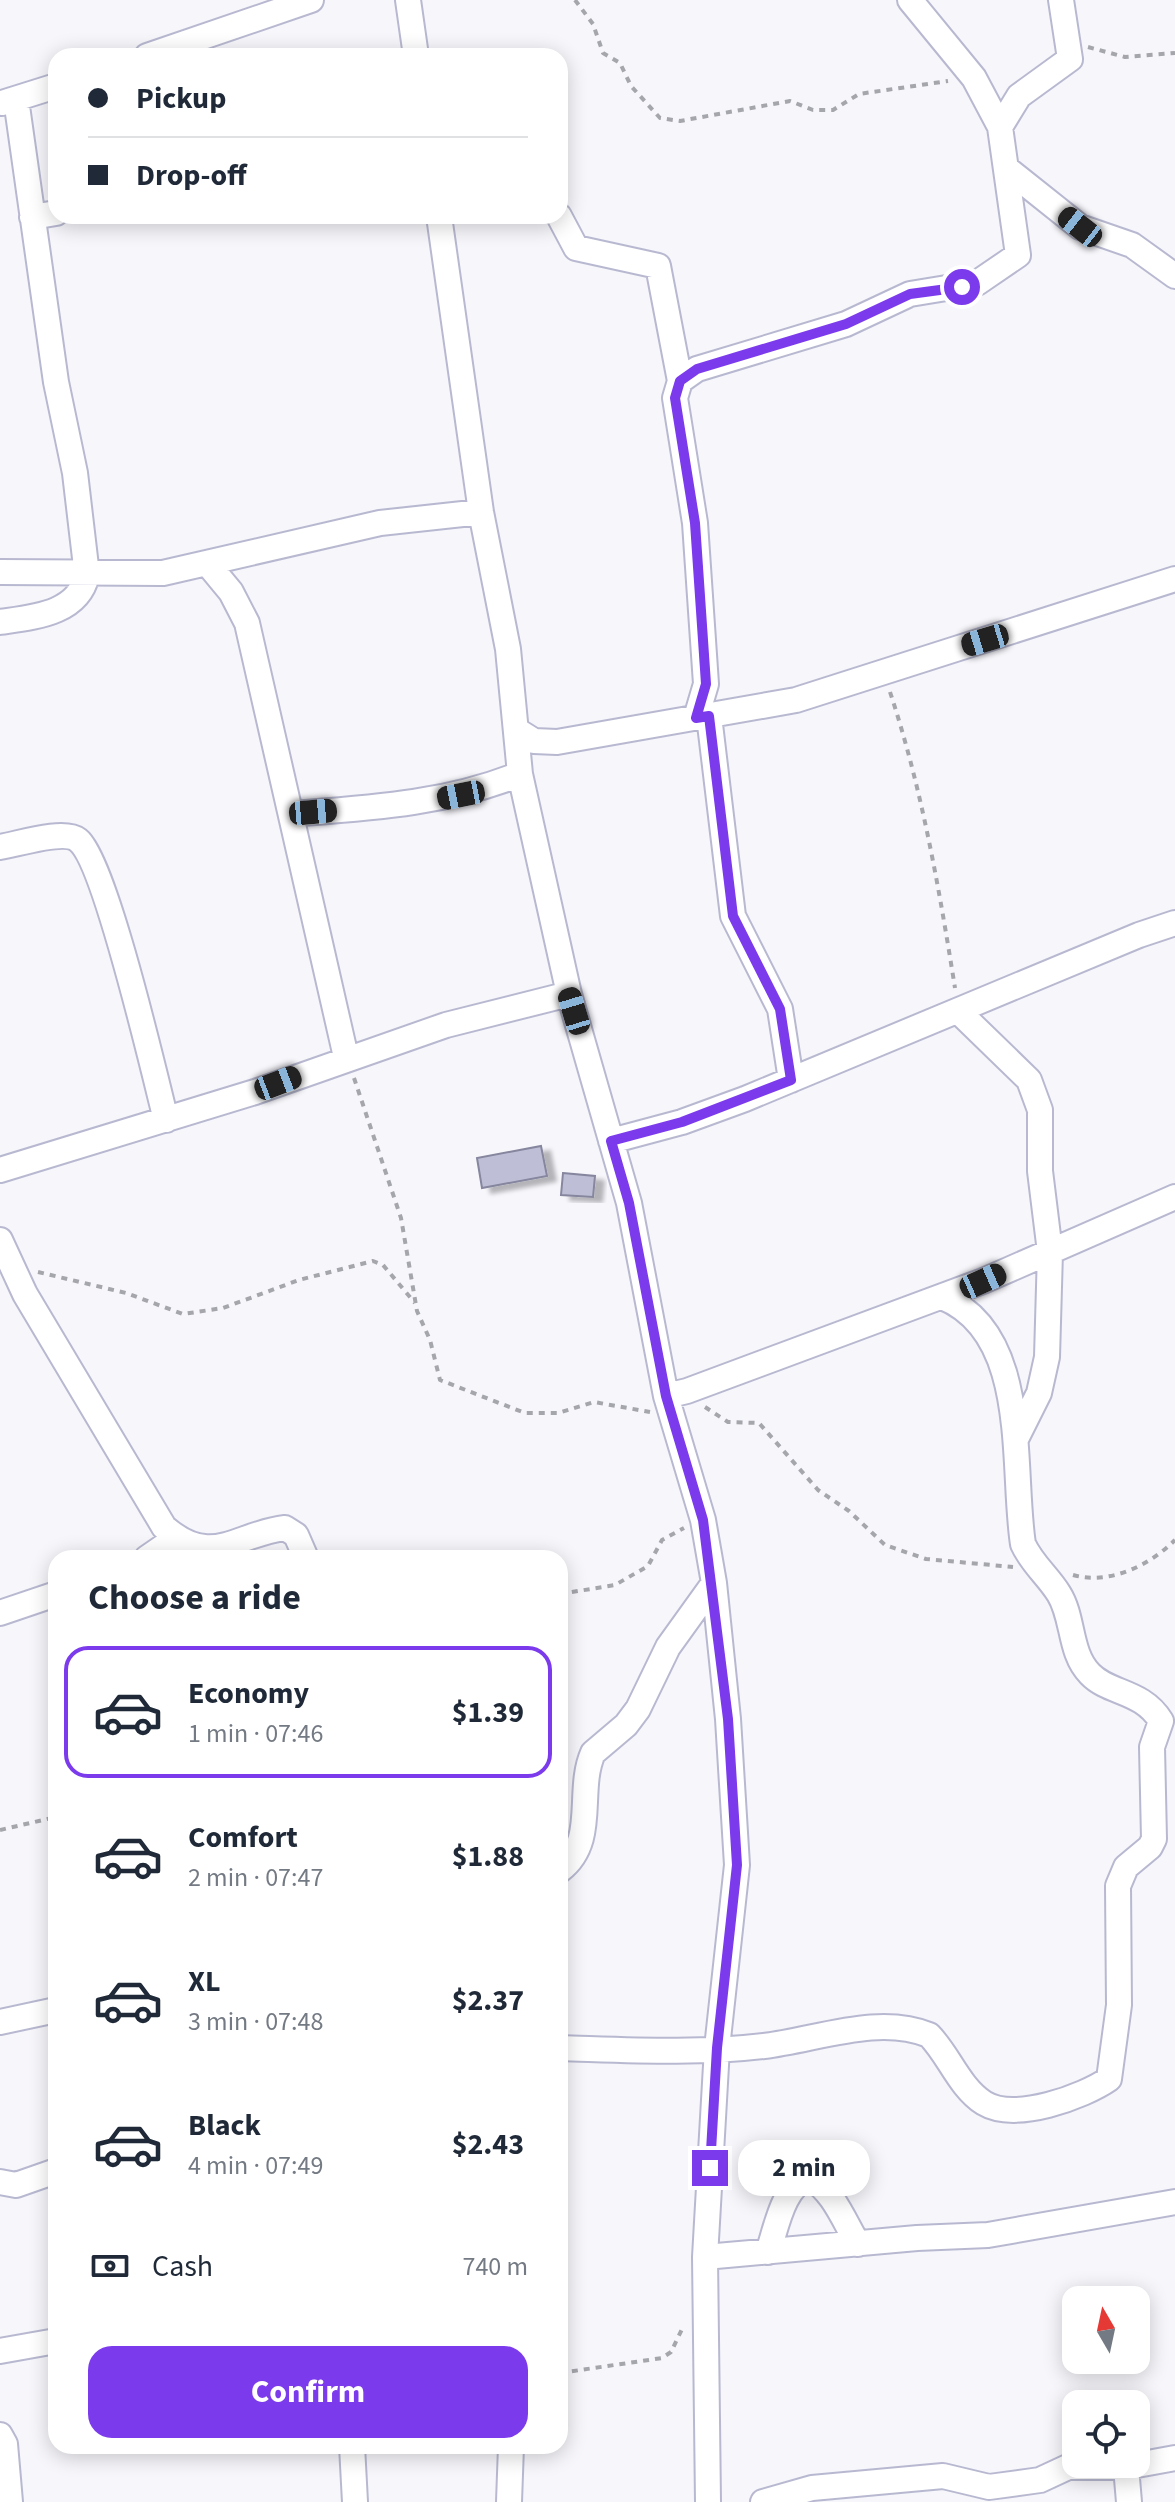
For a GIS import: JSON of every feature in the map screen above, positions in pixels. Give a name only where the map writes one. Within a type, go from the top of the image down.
[{"type":"street","points":[[170,48],[311,0]]},
{"type":"street","points":[[408,0],[415,48]]},
{"type":"street","points":[[680,381],[697,369],[846,324],[910,294],[977,283],[1003,269],[1018,255],[1000,127],[974,78],[910,0]]},
{"type":"street","points":[[1000,127],[1019,96],[1070,59],[1061,0]]},
{"type":"street","points":[[0,622],[54,612],[77,597],[84,589],[87,575],[75,473],[56,382],[44,215],[8,101],[48,88]]},
{"type":"street","points":[[1006,168],[1080,227],[1132,245],[1175,276]]},
{"type":"street","points":[[440,224],[481,512],[508,649],[520,774],[569,994],[629,1203],[703,1520],[714,1583],[728,1719],[737,1865],[717,2048],[705,2257],[714,2497]]},
{"type":"street","points":[[562,224],[567,238],[576,248],[658,266],[680,381],[675,398],[695,523],[706,684],[702,717],[733,916],[780,1009],[791,1080]]},
{"type":"street","points":[[0,572],[87,575],[163,573],[251,550],[380,523],[481,512]]},
{"type":"street","points":[[207,563],[242,609],[247,623],[346,1057]]},
{"type":"street","points":[[518,731],[545,743],[796,700],[1175,579]]},
{"type":"street","points":[[291,814],[396,807],[461,795],[520,774]]},
{"type":"street","points":[[0,847],[67,835],[76,838],[89,855],[141,1017],[166,1120]]},
{"type":"street","points":[[611,1141],[682,1122],[791,1080],[1139,935],[1175,923]]},
{"type":"street","points":[[0,1170],[166,1120],[446,1025],[569,994]]},
{"type":"street","points":[[959,1012],[966,1022],[1015,1064],[1038,1094],[1040,1171],[1050,1252],[1045,1375],[1017,1437]]},
{"type":"street","points":[[675,1401],[942,1297],[1175,1197]]},
{"type":"street","points":[[0,1240],[12,1268],[155,1514],[176,1538],[189,1546],[213,1549],[285,1528],[296,1535],[303,1550]]},
{"type":"street","points":[[568,2048],[763,2046],[867,2029],[917,2030],[938,2044],[963,2082],[985,2103],[1021,2109],[1092,2091],[1109,2079],[1119,2005],[1118,1886],[1126,1867],[1150,1847],[1154,1839],[1152,1747],[1161,1721],[1144,1702],[1087,1671],[1059,1594],[1030,1559],[1021,1535],[1017,1437],[1000,1363],[983,1324],[973,1313],[942,1297]]},
{"type":"street","points":[[159,1550],[176,1538]]},
{"type":"street","points":[[568,1862],[582,1839],[593,1753],[626,1725],[638,1709],[668,1647],[714,1583]]},
{"type":"street","points":[[0,1613],[48,1597]]},
{"type":"street","points":[[0,2022],[48,2012]]},
{"type":"street","points":[[0,2182],[16,2185],[48,2174]]},
{"type":"street","points":[[768,2252],[786,2201],[797,2185],[810,2178],[820,2183],[831,2198],[858,2244]]},
{"type":"street","points":[[705,2257],[988,2235],[1175,2202]]},
{"type":"street","points":[[0,2351],[48,2342]]},
{"type":"street","points":[[0,2435],[4,2441],[10,2502]]},
{"type":"street","points":[[352,2454],[355,2502]]},
{"type":"street","points":[[509,2502],[511,2454]]},
{"type":"street","points":[[1150,2463],[1175,2458]]},
{"type":"street","points":[[763,2502],[812,2488],[943,2476],[989,2487],[1040,2480],[1062,2470]]},
{"type":"street","points":[[1127,2478],[1129,2502]]},
{"type":"path","points":[[575,0],[593,24],[603,53],[620,63],[631,86],[664,120],[680,121],[790,101],[813,110],[833,110],[859,94],[974,78]]},
{"type":"path","points":[[1070,45],[1125,57],[1175,53]]},
{"type":"path","points":[[883,671],[908,747],[934,859],[959,1012]]},
{"type":"path","points":[[346,1057],[401,1218],[412,1264],[415,1303],[432,1348],[437,1375],[446,1384],[525,1413],[558,1413],[594,1402],[696,1401],[728,1422],[759,1423],[818,1490],[849,1511],[893,1549],[926,1559],[1039,1570],[1099,1580],[1155,1558],[1175,1540]]},
{"type":"path","points":[[12,1268],[126,1293],[183,1314],[223,1308],[299,1280],[373,1261],[383,1265],[415,1303]]},
{"type":"path","points":[[568,1593],[615,1585],[652,1563],[659,1544],[665,1538],[703,1520]]},
{"type":"path","points":[[0,1830],[48,1819]]},
{"type":"path","points":[[568,2372],[662,2358],[671,2352],[686,2320]]},
{"type":"building","points":[[541,1146],[547,1176],[482,1188],[477,1158]]},
{"type":"building","points":[[563,1173],[595,1176],[593,1197],[561,1195]]},
{"type":"route","points":[[710,2168],[717,2048],[737,1865],[728,1719],[714,1583],[703,1520],[666,1396],[629,1203],[611,1141],[682,1122],[791,1080],[780,1009],[737,930],[733,916],[709,716],[696,718],[705,697],[706,684],[695,523],[681,451],[675,398],[680,381],[697,369],[846,324],[910,294],[962,287]]}]
